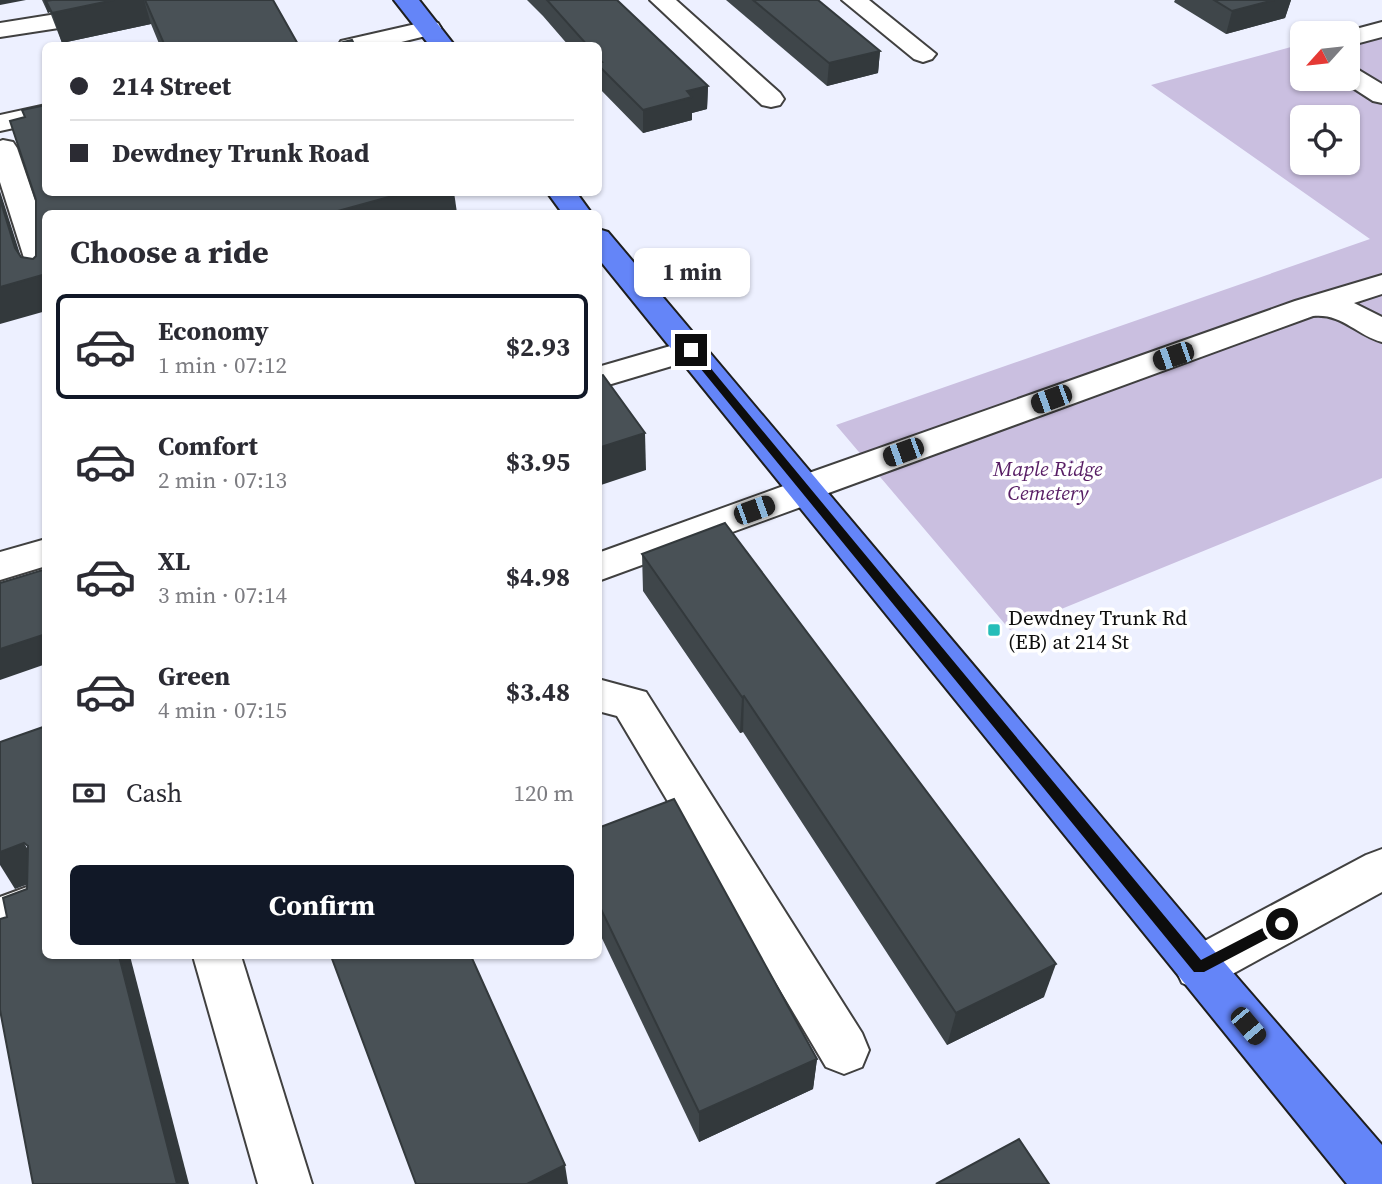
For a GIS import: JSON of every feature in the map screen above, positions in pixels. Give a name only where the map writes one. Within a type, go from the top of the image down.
[{"type":"main road","points":[[406,0],[436,37]]},
{"type":"main road","points":[[564,196],[575,210]]},
{"type":"main road","points":[[602,243],[1199,968],[1381,1184]]},
{"type":"street","points":[[0,30],[52,10],[98,15],[144,0]]},
{"type":"street","points":[[662,0],[771,99]]},
{"type":"street","points":[[854,0],[923,54]]},
{"type":"street","points":[[1360,35],[1382,29]]},
{"type":"street","points":[[388,42],[436,37]]},
{"type":"street","points":[[1360,81],[1382,95]]},
{"type":"street","points":[[42,115],[1,135],[37,226],[42,256]]},
{"type":"street","points":[[602,566],[806,489],[1306,308],[1382,284]]},
{"type":"street","points":[[1306,308],[1332,306],[1349,310],[1382,332]]},
{"type":"street","points":[[602,378],[691,350]]},
{"type":"street","points":[[0,566],[42,553]]},
{"type":"street","points":[[602,696],[631,704],[844,1050]]},
{"type":"street","points":[[1199,968],[1382,869]]},
{"type":"street","points":[[0,918],[42,902]]},
{"type":"street","points":[[218,959],[285,1184]]},
{"type":"green space","name":"Maple Ridge Cemetery","points":[[1382,22],[1382,478],[1010,630],[836,425],[1370,239],[1151,85],[1290,47],[1290,91],[1360,91],[1360,28]]},
{"type":"building","points":[[114,0],[52,13],[46,1]]},
{"type":"building","points":[[145,0],[273,0],[297,42],[163,42]]},
{"type":"building","points":[[547,0],[617,0],[708,86],[687,91],[692,97],[643,110],[602,69],[602,42],[584,42]]},
{"type":"building","points":[[753,0],[818,0],[880,51],[829,63]]},
{"type":"building","points":[[1214,0],[1274,0],[1232,11]]},
{"type":"building","points":[[42,106],[42,196],[392,196],[342,210],[42,210],[42,275],[0,287],[0,199],[15,248],[21,257],[33,259],[36,256],[36,200],[10,121],[25,117],[22,110]]},
{"type":"building","points":[[603,375],[645,433],[602,447]]},
{"type":"building","points":[[725,523],[1056,964],[956,1013],[744,696],[742,697],[642,554]]},
{"type":"building","points":[[42,570],[42,635],[0,649],[0,583]]},
{"type":"building","points":[[42,727],[42,959],[120,959],[177,1184],[33,1184],[0,1010],[0,919],[7,917],[3,898],[27,889],[28,846],[24,843],[0,852],[0,742]]},
{"type":"building","points":[[674,799],[817,1059],[699,1112],[602,911],[602,826]]},
{"type":"building","points":[[332,959],[472,959],[565,1165],[527,1184],[416,1184]]},
{"type":"building","points":[[1019,1139],[1049,1184],[936,1184]]},
{"type":"place","name":"Dewdney Trunk Rd (EB) at 214 St","points":[[994,630]]},
{"type":"route","points":[[691,350],[1199,968],[1282,924]]}]
